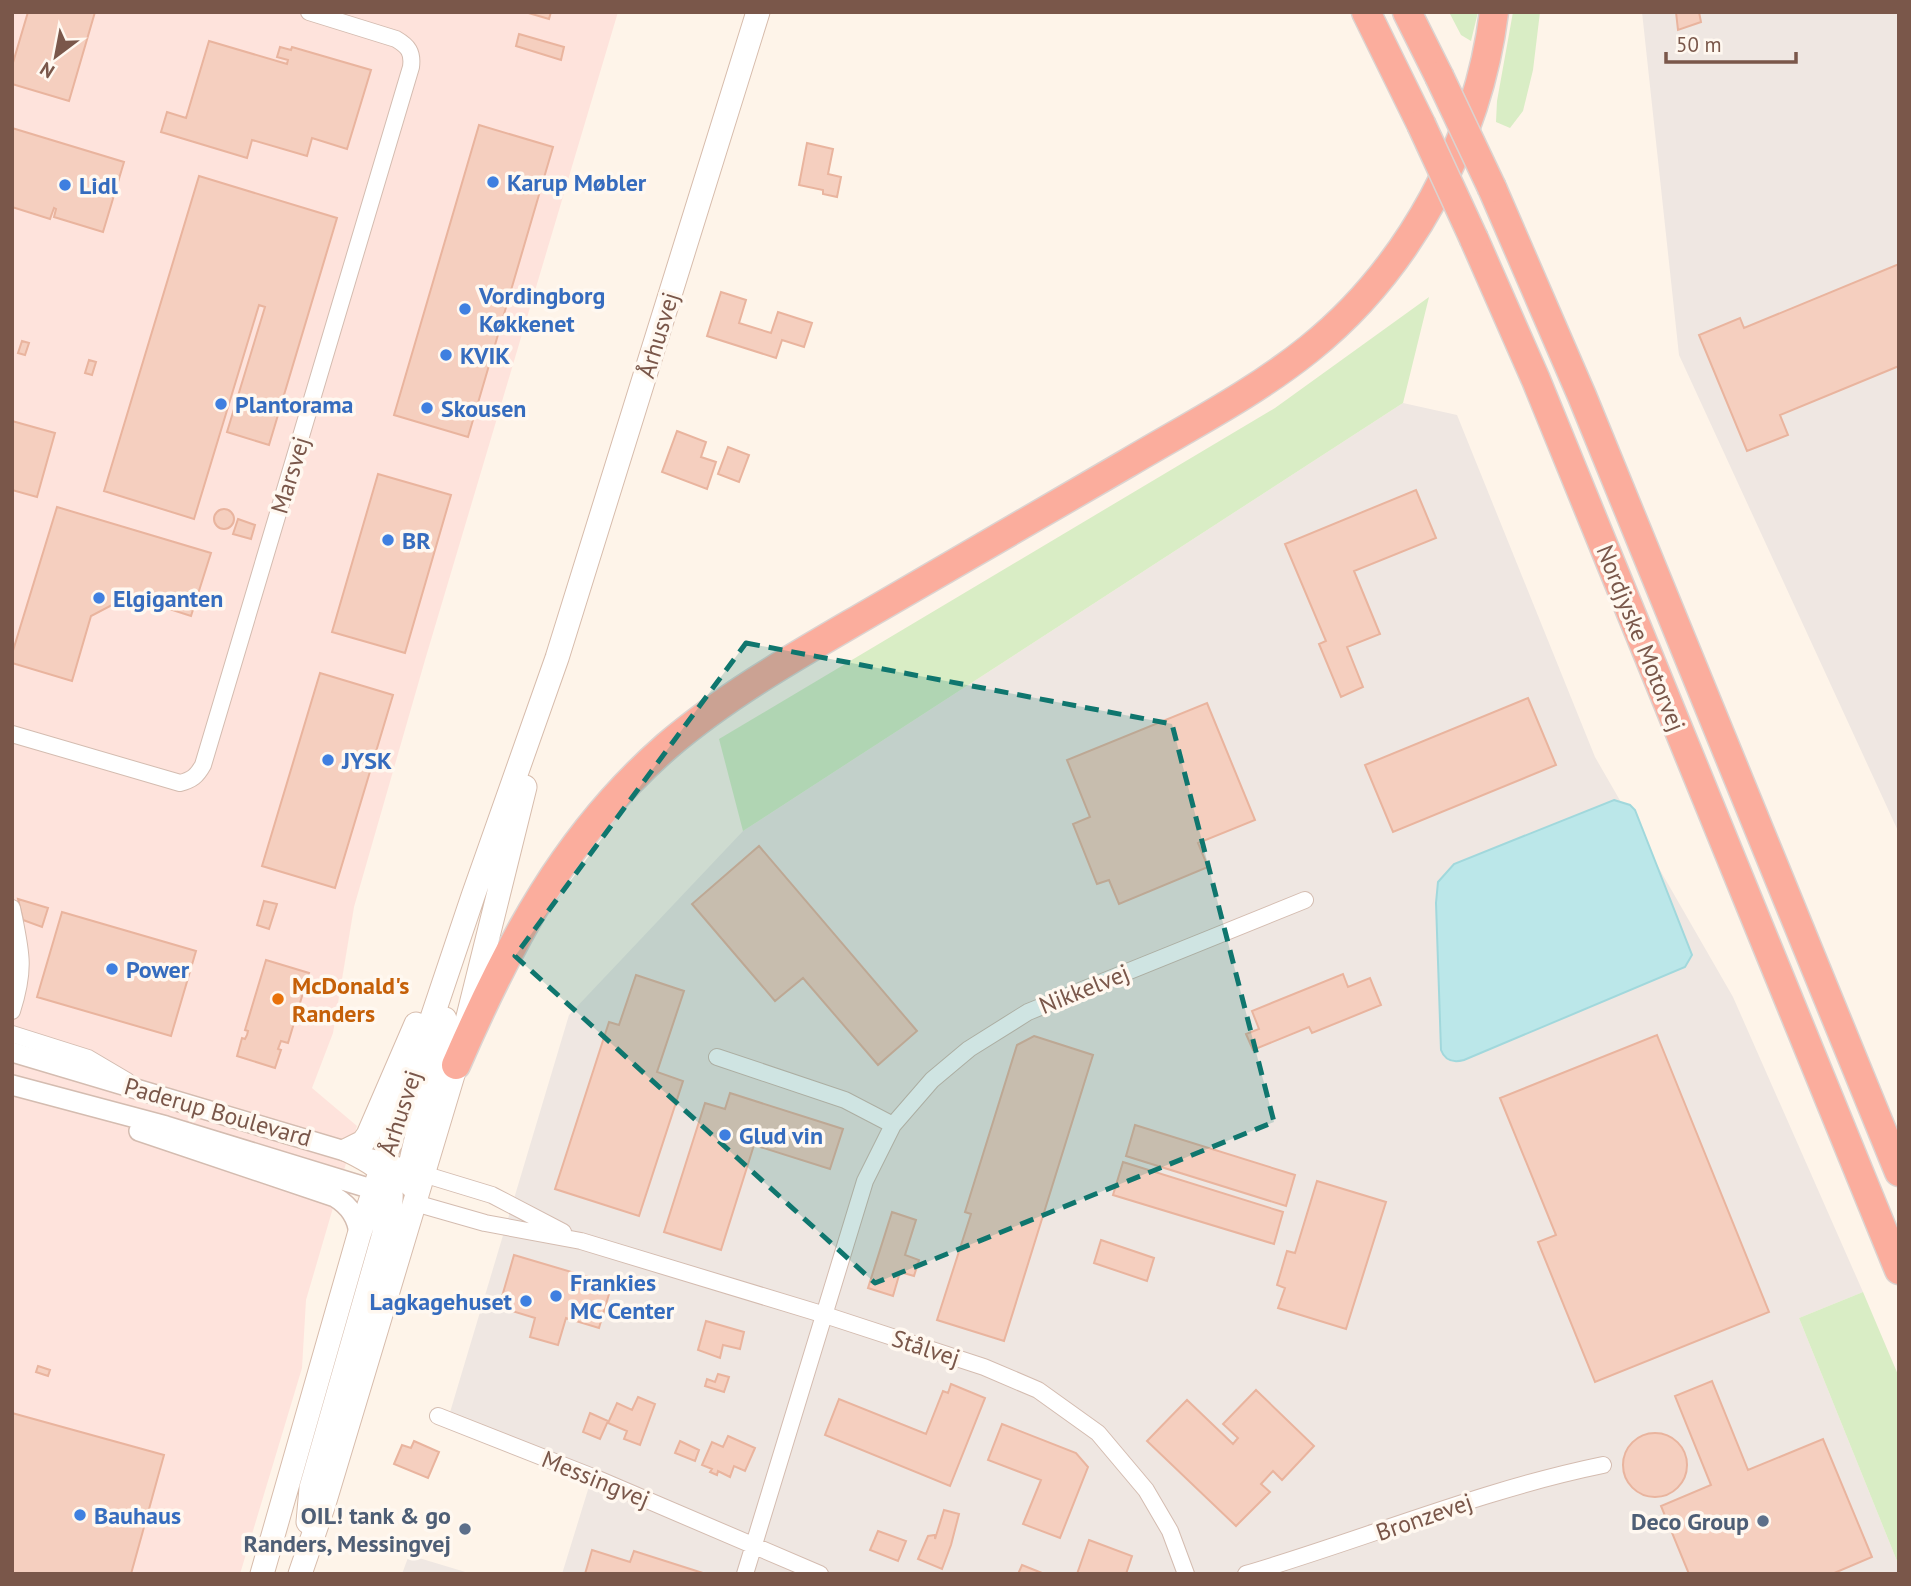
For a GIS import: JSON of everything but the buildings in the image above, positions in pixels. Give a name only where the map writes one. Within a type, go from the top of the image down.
[{"type":"highway","name":"Nordjyske Motorvej","points":[[1366,12],[1421,124],[1536,380],[1899,1270]]},
{"type":"highway","name":"Nordjyske Motorvej","points":[[1407,12],[1492,188],[1582,396],[1899,1171]]},
{"type":"highway","points":[[456,1065],[489,990],[538,898],[610,803],[669,744],[715,709],[801,654],[1229,403],[1310,349],[1340,321],[1396,258],[1418,227],[1432,199],[1475,99],[1484,70],[1494,12]]},
{"type":"main road","name":"Århusvej","points":[[262,1574],[359,1235],[383,1179],[473,896],[557,658],[758,12]]},
{"type":"main road","name":"Århusvej","points":[[302,1568],[456,1065],[557,658]]},
{"type":"main road","points":[[302,1568],[311,1488],[383,1237],[383,1179],[347,1150],[363,1142],[368,1135],[473,896]]},
{"type":"main road","points":[[419,1190],[473,896]]},
{"type":"street","name":"Marsvej","points":[[12,734],[180,783],[190,781],[198,775],[203,765],[411,67],[408,47],[396,39],[309,12]]},
{"type":"street","name":"Nikkelvej","points":[[825,1315],[864,1181],[893,1125],[932,1080],[969,1049],[1028,1012],[1305,900]]},
{"type":"street","points":[[12,908],[21,952],[22,973],[12,1011]]},
{"type":"street","points":[[12,1034],[88,1058],[141,1089]]},
{"type":"street","name":"Paderup Boulevard","points":[[12,1052],[347,1150]]},
{"type":"street","points":[[718,1057],[845,1100],[893,1125]]},
{"type":"street","name":"Paderup Boulevard","points":[[12,1086],[419,1190]]},
{"type":"street","points":[[12,1086],[335,1197],[353,1214],[359,1235]]},
{"type":"street","name":"Paderup Boulevard","points":[[383,1179],[419,1190]]},
{"type":"street","name":"Stålvej","points":[[419,1190],[492,1195],[581,1241]]},
{"type":"street","name":"Stålvej","points":[[419,1190],[485,1223],[581,1241],[825,1315],[984,1367],[1038,1390],[1098,1433],[1146,1490],[1170,1531],[1186,1574]]},
{"type":"street","points":[[745,1574],[825,1315]]},
{"type":"street","name":"Messingvej","points":[[438,1416],[598,1479],[820,1574]]},
{"type":"street","name":"Bronzevej","points":[[1246,1574],[1549,1476],[1603,1465]]},
{"type":"highlighted area","points":[[746,643],[1172,724],[1274,1122],[875,1283],[515,956]]},
{"type":"shaded area","points":[[12,12],[618,12],[354,907],[333,1033],[312,1088],[357,1126],[306,1300],[302,1368],[240,1574],[12,1574]]},
{"type":"shaded area","points":[[1642,12],[1899,12],[1899,833],[1679,355]]},
{"type":"shaded area","points":[[1403,403],[1457,415],[1595,757],[1733,997],[1863,1292],[1799,1318],[1899,1566],[1899,1574],[562,1574],[591,1480],[448,1419],[569,1015],[743,831]]},
{"type":"shaded area","points":[[409,1555],[472,1574],[402,1574]]},
{"type":"green space","points":[[1449,12],[1478,12],[1471,41],[1461,35]]},
{"type":"green space","points":[[1513,12],[1540,12],[1533,70],[1523,111],[1510,128],[1496,122],[1497,101]]},
{"type":"green space","points":[[1429,297],[1403,403],[743,831],[719,739],[1275,408]]},
{"type":"green space","points":[[1863,1292],[1899,1377],[1899,1566],[1799,1318]]},
{"type":"water","points":[[1614,800],[1630,805],[1635,810],[1692,955],[1685,967],[1464,1060],[1447,1059],[1441,1050],[1436,903],[1438,882],[1454,864]]},
{"type":"place","name":"Karup Møbler","points":[[493,182]]},
{"type":"place","name":"Lidl","points":[[65,185]]},
{"type":"place","name":"Vordingborg Køkkenet","points":[[465,309]]},
{"type":"place","name":"KVIK","points":[[446,355]]},
{"type":"place","name":"Plantorama","points":[[221,404]]},
{"type":"place","name":"Skousen","points":[[427,408]]},
{"type":"place","name":"BR","points":[[388,540]]},
{"type":"place","name":"Elgiganten","points":[[99,598]]},
{"type":"place","name":"JYSK","points":[[328,760]]},
{"type":"place","name":"Power","points":[[112,969]]},
{"type":"place","name":"McDonald's Randers","points":[[278,999]]},
{"type":"place","name":"Glud vin","points":[[725,1135]]},
{"type":"place","name":"Frankies MC Center","points":[[556,1296]]},
{"type":"place","name":"Lagkagehuset","points":[[526,1301]]},
{"type":"place","name":"Bauhaus","points":[[80,1515]]},
{"type":"place","name":"Deco Group","points":[[1763,1521]]},
{"type":"place","name":"OIL! tank & go Randers, Messingvej","points":[[465,1529]]}]
